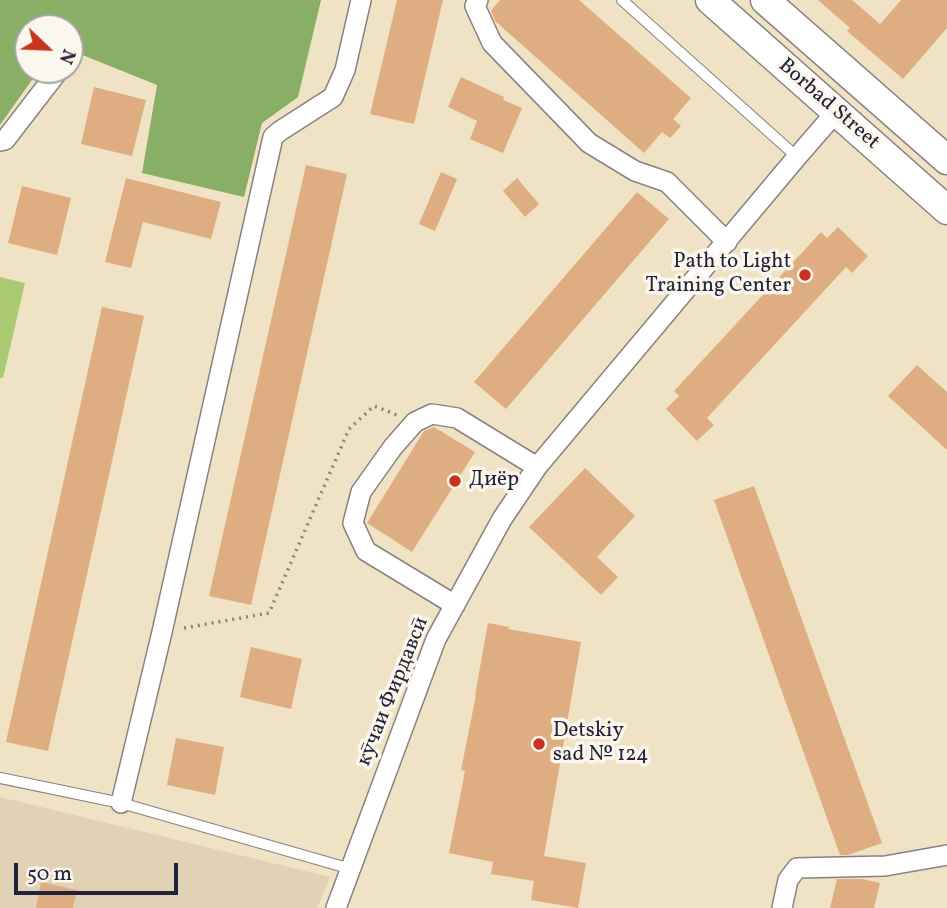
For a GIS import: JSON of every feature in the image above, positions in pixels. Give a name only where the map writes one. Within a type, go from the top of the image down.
[{"type":"main road","name":"Borbad Street","points":[[710,0],[947,210]]},
{"type":"main road","points":[[765,0],[947,160]]},
{"type":"street","points":[[121,803],[273,137],[333,97],[345,70],[361,0]]},
{"type":"street","points":[[478,0],[475,6],[492,43],[589,143],[635,172],[667,182],[727,242]]},
{"type":"street","points":[[0,141],[5,140],[48,84]]},
{"type":"street","name":"кӯчаи Фирдавсӣ","points":[[336,908],[436,639],[502,519],[537,467],[836,112]]},
{"type":"street","points":[[456,605],[366,551],[352,523],[361,492],[393,447],[415,422],[432,414],[457,418],[537,467]]},
{"type":"street","points":[[782,908],[788,880],[797,868],[885,866],[947,855]]},
{"type":"lane","points":[[622,0],[797,157]]},
{"type":"lane","points":[[0,778],[121,803],[351,869]]},
{"type":"path","points":[[162,632],[269,613],[349,429],[374,406],[415,422]]},
{"type":"shaded area","points":[[0,797],[330,877],[317,908],[0,908]]},
{"type":"green space","points":[[0,0],[321,0],[298,97],[262,123],[244,197],[142,173],[157,85],[84,56],[84,14],[14,14],[14,84],[29,84],[0,125]]},
{"type":"green space","points":[[0,277],[25,283],[3,378],[0,378]]},
{"type":"building","points":[[397,0],[443,0],[414,124],[370,114]]},
{"type":"building","points":[[500,0],[579,0],[691,98],[673,119],[681,126],[670,138],[662,132],[644,153],[495,21],[491,11]]},
{"type":"building","points":[[818,0],[852,0],[880,24],[901,0],[947,0],[947,28],[903,79],[847,31],[850,28]]},
{"type":"building","points":[[461,77],[522,108],[503,153],[470,139],[477,121],[448,107]]},
{"type":"building","points":[[94,87],[146,100],[132,156],[81,144]]},
{"type":"building","points":[[306,165],[347,174],[251,605],[209,596]]},
{"type":"building","points":[[441,172],[457,179],[435,231],[419,224]]},
{"type":"building","points":[[126,178],[221,202],[211,239],[143,222],[131,268],[105,262]]},
{"type":"building","points":[[517,178],[539,204],[525,217],[503,191]]},
{"type":"building","points":[[22,186],[71,198],[57,255],[8,243]]},
{"type":"building","points":[[637,192],[669,219],[506,409],[474,382]]},
{"type":"building","points":[[838,227],[868,256],[852,273],[846,267],[707,418],[714,425],[697,441],[666,409],[679,396],[674,391],[821,232],[827,238]]},
{"type":"building","points":[[102,307],[144,316],[48,751],[6,742]]},
{"type":"building","points":[[917,365],[947,392],[947,450],[888,396]]},
{"type":"building","points":[[434,427],[475,452],[412,552],[367,523],[424,431]]},
{"type":"building","points":[[585,468],[635,516],[597,557],[618,577],[601,595],[529,527]]},
{"type":"building","points":[[754,486],[882,843],[848,855],[840,855],[714,500]]},
{"type":"building","points":[[488,623],[581,642],[544,856],[586,863],[578,908],[531,900],[534,881],[491,874],[493,862],[449,853]]},
{"type":"building","points":[[251,647],[302,659],[291,709],[240,697]]},
{"type":"building","points":[[176,738],[224,747],[215,795],[167,785]]},
{"type":"building","points":[[837,879],[862,879],[880,883],[874,908],[830,908]]},
{"type":"building","points":[[41,882],[77,890],[73,908],[36,908]]},
{"type":"place","name":"Path to Light Training Center","points":[[805,275]]},
{"type":"place","name":"Диëр","points":[[455,481]]},
{"type":"place","name":"Detskiy sad № 124","points":[[539,744]]}]
